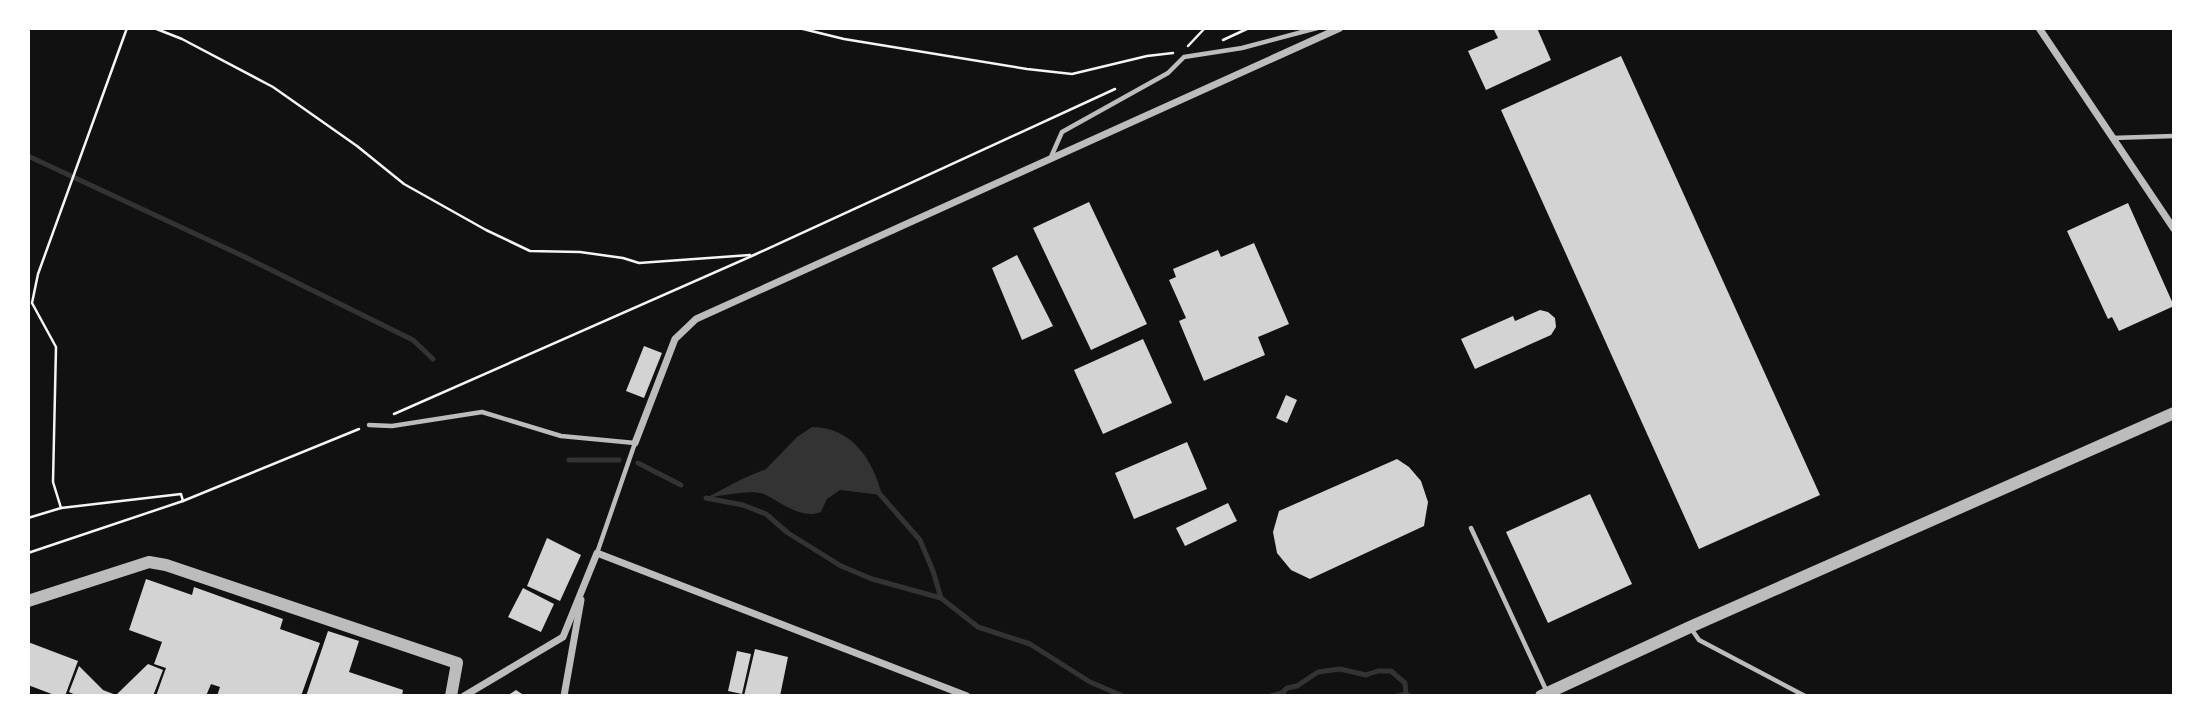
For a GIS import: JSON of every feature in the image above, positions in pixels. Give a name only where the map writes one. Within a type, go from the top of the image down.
[{"type":"street","points":[[635,443],[676,340],[696,319],[1340,28]]},
{"type":"street","points":[[2039,28],[2112,138],[2173,223]]},
{"type":"street","points":[[1544,694],[2174,413]]},
{"type":"street","points":[[464,696],[563,637],[597,552],[967,696]]},
{"type":"street","points":[[28,601],[149,562],[166,565],[457,663],[451,696]]},
{"type":"street","points":[[564,696],[585,582]]},
{"type":"lane","points":[[1051,157],[1062,132],[1168,73],[1184,57],[1242,48],[1317,28]]},
{"type":"lane","points":[[2112,138],[2174,136]]},
{"type":"lane","points":[[369,425],[404,424],[482,412],[561,436],[635,443],[597,552]]},
{"type":"lane","points":[[1471,528],[1544,694]]},
{"type":"lane","points":[[1690,627],[1699,640],[1805,696]]},
{"type":"path","points":[[61,508],[53,482],[56,346],[32,303],[38,274],[73,172],[127,28]]},
{"type":"path","points":[[154,28],[182,39],[273,87],[357,146],[404,184],[486,230],[530,251],[580,253],[623,258],[639,263],[754,255]]},
{"type":"path","points":[[799,28],[844,39],[1072,74],[1147,56],[1177,53],[1184,57],[1186,47],[1205,28]]},
{"type":"path","points":[[1216,43],[1249,28]]},
{"type":"path","points":[[28,553],[183,501],[369,425],[754,255],[1121,86]]},
{"type":"path","points":[[28,518],[61,508],[181,494],[183,501]]},
{"type":"shaded area","points":[[812,427],[839,433],[859,448],[873,470],[882,495],[840,490],[827,499],[821,512],[814,514],[799,512],[761,493],[737,493],[706,498],[766,469],[797,437]]},
{"type":"building","points":[[1493,28],[1537,28],[1551,60],[1486,90],[1468,51],[1498,38]]},
{"type":"building","points":[[1621,56],[1820,495],[1699,549],[1501,110]]},
{"type":"building","points":[[1089,202],[1147,324],[1091,350],[1033,228]]},
{"type":"building","points":[[2128,203],[2174,306],[2119,331],[2112,317],[2108,319],[2067,231]]},
{"type":"building","points":[[1254,243],[1289,324],[1258,337],[1265,355],[1204,381],[1179,321],[1186,318],[1169,280],[1176,277],[1173,269],[1218,250],[1221,257]]},
{"type":"building","points":[[1017,255],[1053,326],[1022,340],[992,268]]},
{"type":"building","points":[[1540,310],[1555,318],[1556,327],[1551,335],[1475,369],[1461,339],[1513,316],[1515,321]]},
{"type":"building","points":[[1143,339],[1172,403],[1103,434],[1074,370]]},
{"type":"building","points":[[644,346],[662,353],[644,398],[626,391]]},
{"type":"building","points":[[1286,395],[1297,400],[1287,423],[1276,418]]},
{"type":"building","points":[[1187,442],[1207,489],[1134,519],[1115,473]]},
{"type":"building","points":[[1397,459],[1409,467],[1421,481],[1428,502],[1424,526],[1310,579],[1291,570],[1277,553],[1273,532],[1279,511]]},
{"type":"building","points":[[1590,494],[1632,584],[1548,623],[1506,532]]},
{"type":"building","points":[[1228,503],[1237,521],[1185,546],[1176,528]]},
{"type":"building","points":[[547,538],[581,555],[560,601],[527,586]]},
{"type":"building","points":[[146,579],[192,595],[194,587],[283,619],[280,629],[320,643],[301,696],[217,696],[220,687],[211,684],[206,696],[156,696],[166,668],[154,664],[162,642],[129,630]]},
{"type":"building","points":[[523,588],[554,604],[541,632],[508,617]]},
{"type":"building","points":[[328,631],[359,641],[349,672],[403,690],[402,696],[306,696]]},
{"type":"building","points":[[28,642],[78,661],[65,696],[57,696],[28,685]]},
{"type":"building","points":[[755,649],[788,657],[780,696],[744,696]]},
{"type":"building","points":[[737,651],[751,654],[742,694],[728,691]]},
{"type":"building","points":[[148,664],[163,670],[153,696],[78,696],[69,692],[79,666],[103,690],[116,695]]},
{"type":"building","points":[[516,690],[525,696],[507,696]]},
{"type":"waterway","points":[[28,156],[245,257],[413,340],[433,359]]},
{"type":"waterway","points":[[569,460],[619,460]]},
{"type":"waterway","points":[[638,463],[681,485]]},
{"type":"waterway","points":[[878,492],[920,540],[941,598]]},
{"type":"waterway","points":[[706,498],[743,505],[766,514],[788,533],[841,566],[872,579],[941,598],[978,627],[1030,644],[1090,682],[1123,696]]},
{"type":"waterway","points":[[1282,693],[1318,672],[1340,669],[1366,675],[1391,671],[1405,683],[1406,694]]},
{"type":"waterway","points":[[1271,696],[1282,693],[1285,696]]},
{"type":"waterway","points":[[1397,696],[1410,696]]}]
